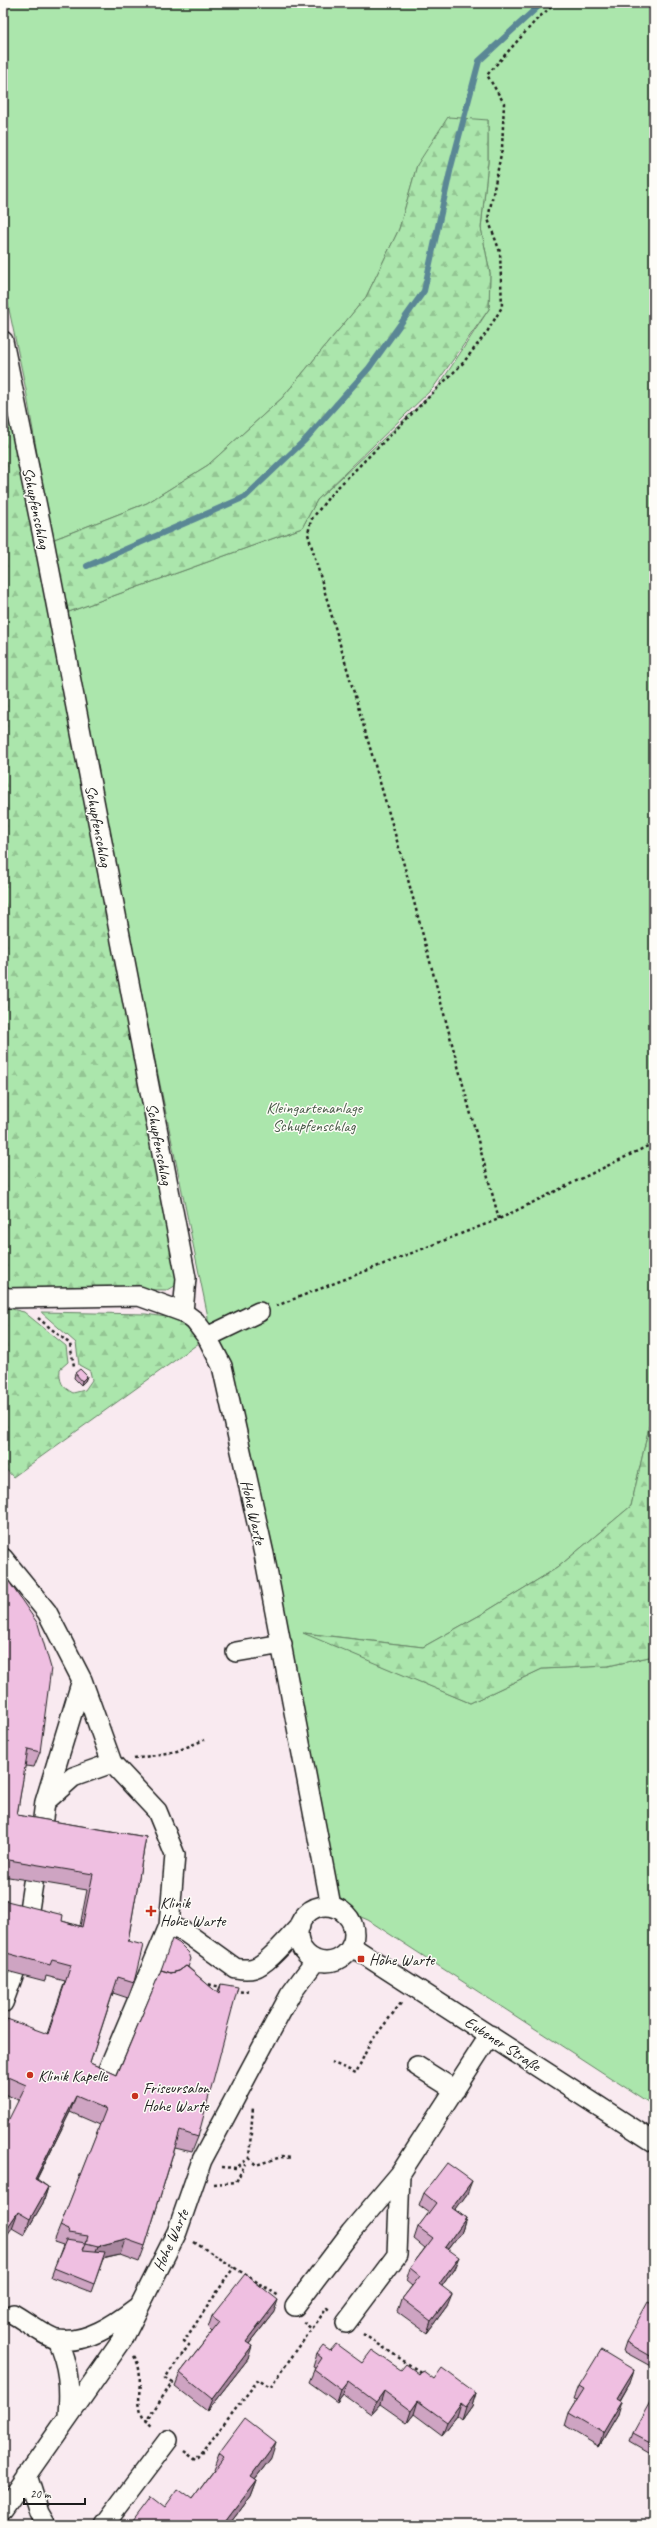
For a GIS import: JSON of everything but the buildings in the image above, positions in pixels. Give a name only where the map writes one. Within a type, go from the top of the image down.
[{"type":"street","name":"Schupfenschlag","points":[[3,341],[44,541],[186,1278],[183,1312]]},
{"type":"street","name":"Hohe Warte","points":[[9,1297],[139,1296],[183,1312],[195,1321],[207,1337],[222,1366],[282,1644],[331,1906]]},
{"type":"street","points":[[207,1337],[259,1312]]},
{"type":"street","points":[[3,1558],[47,1612],[82,1680],[112,1763],[157,1811],[175,1855],[169,1926],[102,2084]]},
{"type":"street","points":[[236,1652],[282,1644]]},
{"type":"street","points":[[41,1834],[46,1802],[82,1680]]},
{"type":"street","points":[[46,1802],[73,1776],[112,1763]]},
{"type":"street","points":[[27,1923],[33,1883]]},
{"type":"street","points":[[331,1906],[344,1912],[353,1924],[354,1934],[352,1946],[337,1960],[316,1960],[307,1954],[301,1946],[298,1934],[300,1926],[303,1918],[312,1910],[331,1906]]},
{"type":"street","points":[[169,1926],[186,1932],[235,1968],[244,1969],[254,1968],[271,1956],[300,1926]]},
{"type":"street","name":"Eubener Straße","points":[[352,1946],[654,2142]]},
{"type":"street","name":"Hohe Warte","points":[[3,2510],[123,2339],[177,2232],[193,2181],[202,2160],[290,1994],[316,1960]]},
{"type":"street","points":[[3,2003],[14,1973]]},
{"type":"street","points":[[295,2306],[351,2232],[400,2174],[490,2035]]},
{"type":"street","points":[[417,2066],[455,2090]]},
{"type":"street","points":[[346,2323],[397,2255],[400,2174]]},
{"type":"street","points":[[13,2314],[57,2340],[78,2339],[118,2322],[140,2305]]},
{"type":"street","points":[[57,2340],[66,2359],[69,2377],[68,2418]]},
{"type":"street","points":[[104,2525],[168,2440]]},
{"type":"street","points":[[27,2475],[39,2513],[46,2525]]},
{"type":"path","points":[[499,1219],[406,872],[308,534],[311,520],[332,493],[463,363],[487,332],[502,307],[500,252],[488,219],[502,149],[504,103],[487,75],[538,18],[556,3]]},
{"type":"path","points":[[259,1312],[499,1219],[654,1143]]},
{"type":"path","points":[[9,1297],[70,1344],[74,1366]]},
{"type":"path","points":[[112,1763],[177,1751],[204,1740]]},
{"type":"path","points":[[330,2062],[356,2073],[370,2043],[401,2003]]},
{"type":"path","points":[[193,2181],[220,2184],[236,2182],[249,2158],[253,2106]]},
{"type":"path","points":[[249,2158],[256,2165],[281,2157],[292,2158]]},
{"type":"path","points":[[202,2160],[226,2168],[236,2168],[249,2158]]},
{"type":"path","points":[[177,2232],[295,2306],[290,2313],[312,2329]]},
{"type":"path","points":[[145,2423],[172,2383],[165,2378],[189,2345],[184,2341],[234,2267]]},
{"type":"path","points":[[123,2339],[139,2364],[139,2412],[145,2423],[196,2460],[259,2379],[270,2387],[327,2308],[346,2323],[425,2374]]},
{"type":"green space","name":"Kleingartenanlage Schupfenschlag","points":[[3,3],[654,3],[654,1405],[631,1506],[557,1568],[482,1614],[423,1647],[305,1633],[470,1703],[542,1669],[608,1666],[649,1657],[654,1653],[654,2106],[368,1920],[337,1907],[207,1337],[208,1317],[63,614],[302,528],[317,500],[436,390],[489,309],[490,273],[481,228],[488,162],[488,120],[417,165],[399,229],[366,297],[282,398],[208,465],[147,503],[52,540],[26,390],[3,281]]},
{"type":"green space","points":[[448,117],[488,120],[488,162],[481,228],[490,273],[489,309],[433,388],[317,500],[302,528],[63,614],[52,540],[147,503],[208,465],[282,398],[366,297],[399,229],[417,165]]},
{"type":"green space","points":[[3,377],[183,1281],[168,1290],[10,1288],[3,1284]]},
{"type":"green space","points":[[3,1307],[24,1312],[66,1346],[68,1362],[60,1369],[60,1377],[62,1384],[66,1389],[73,1393],[85,1390],[92,1380],[90,1371],[79,1365],[76,1343],[41,1312],[146,1314],[179,1319],[199,1343],[13,1477],[3,1466]]},
{"type":"green space","points":[[654,1405],[654,1653],[649,1657],[608,1666],[542,1669],[470,1703],[303,1633],[423,1647],[482,1614],[557,1568],[631,1506]]},
{"type":"waterway","points":[[87,566],[245,497],[305,440],[369,368],[424,291],[451,167],[479,61],[542,3]]},
{"type":"place","name":"Klinik Hohe Warte","points":[[151,1911]]},
{"type":"place","name":"Hohe Warte","points":[[361,1959]]},
{"type":"place","name":"Klinik Kapelle","points":[[30,2075]]},
{"type":"place","name":"Friseursalon Hohe Warte","points":[[135,2096]]}]
